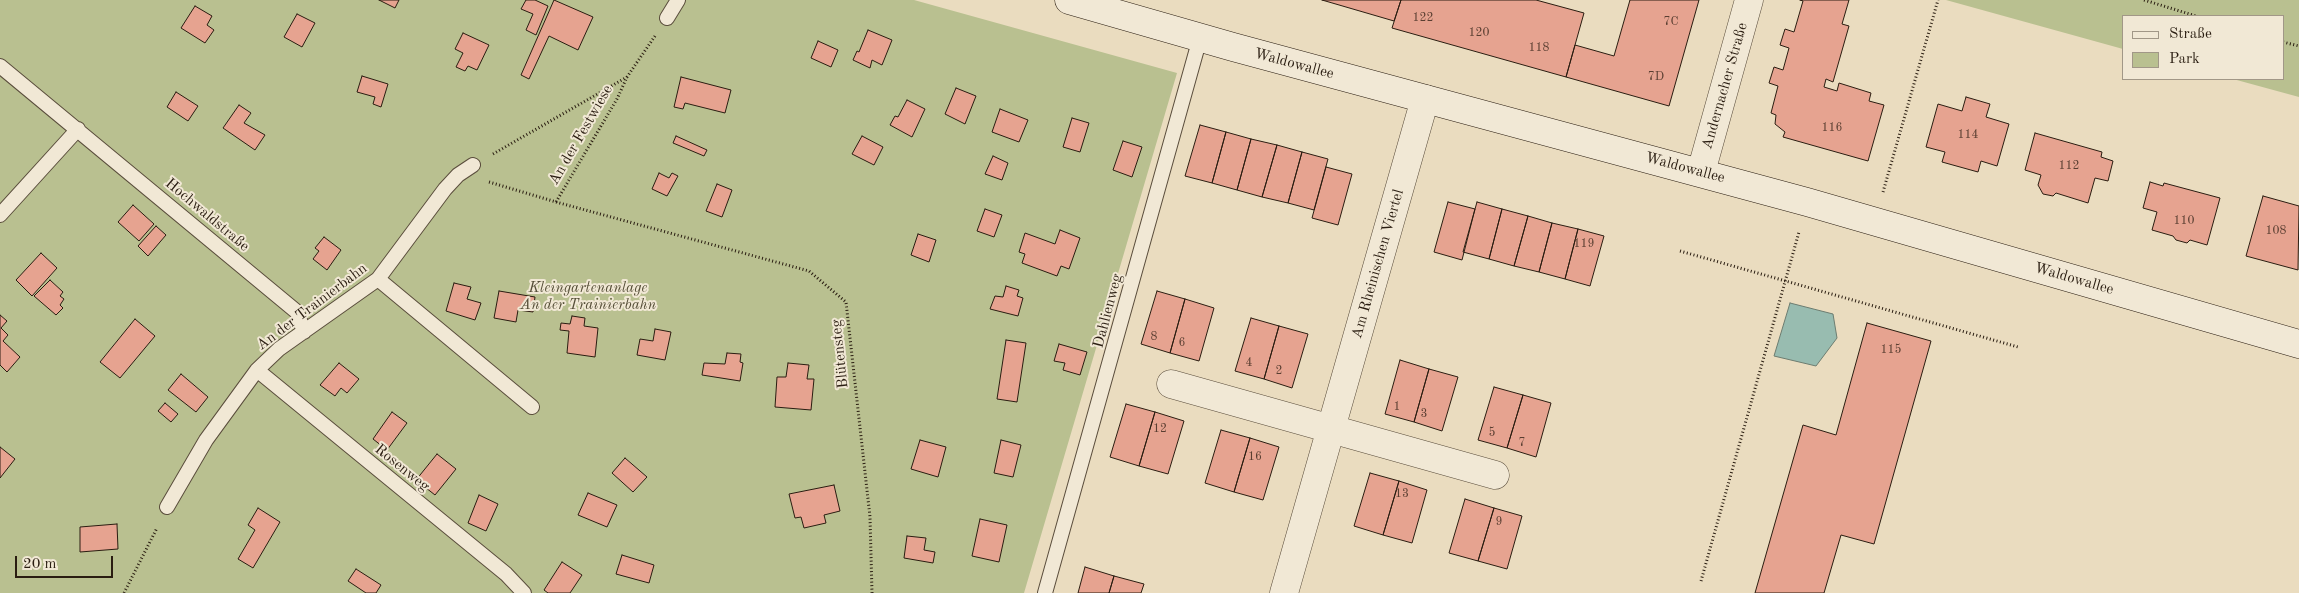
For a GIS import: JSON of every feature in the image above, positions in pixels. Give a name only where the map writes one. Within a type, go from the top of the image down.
[{"type":"street","name":"Waldowallee","points":[[1068,0],[1200,38],[1701,172],[2299,344]]},
{"type":"street","name":"Andernacher Straße","points":[[1701,172],[1749,0]]},
{"type":"street","name":"Am Rheinischen Viertel","points":[[1284,593],[1425,99]]},
{"type":"street","points":[[1170,384],[1495,475]]},
{"type":"lane","points":[[667,18],[678,0]]},
{"type":"lane","name":"Dahlienweg","points":[[1045,593],[1200,38]]},
{"type":"lane","name":"Hochwaldstraße","points":[[0,66],[297,312],[304,332]]},
{"type":"lane","points":[[0,215],[78,129]]},
{"type":"lane","name":"An der Trainierbahn","points":[[167,507],[206,440],[257,370],[280,349],[378,279],[445,189],[473,165]]},
{"type":"lane","points":[[378,279],[532,407]]},
{"type":"lane","name":"Rosenweg","points":[[257,370],[506,574],[524,593]]},
{"type":"path","points":[[1874,222],[1938,0]]},
{"type":"path","points":[[2144,0],[2156,2],[2193,15]]},
{"type":"path","name":"An der Festwiese","points":[[473,165],[488,182],[556,202],[617,99],[627,77],[667,18]]},
{"type":"path","points":[[2284,42],[2299,46]]},
{"type":"path","points":[[473,165],[627,77]]},
{"type":"path","name":"Blütensteg","points":[[556,202],[809,271],[846,302],[870,517],[872,593]]},
{"type":"path","points":[[1701,581],[1795,250]]},
{"type":"path","points":[[1680,251],[2018,348]]},
{"type":"path","points":[[124,593],[167,507]]},
{"type":"green space","name":"Kleingartenanlage An der Trainierbahn","points":[[0,0],[914,0],[1177,73],[1024,593],[0,593]]},
{"type":"green space","points":[[1946,0],[2299,0],[2299,97],[2237,80],[2284,80],[2284,15],[2122,15],[2122,49]]},
{"type":"water","points":[[1790,303],[1833,314],[1837,338],[1816,366],[1774,356]]},
{"type":"building","points":[[379,0],[399,0],[395,8]]},
{"type":"building","points":[[526,0],[535,0],[548,6],[536,35],[526,30],[533,14],[521,9]]},
{"type":"building","points":[[554,0],[593,17],[578,50],[549,36],[529,79],[521,75]]},
{"type":"building","points":[[1322,0],[1401,0],[1394,21]]},
{"type":"building","points":[[1401,0],[1536,0],[1584,13],[1566,77],[1392,28]]},
{"type":"building","points":[[1630,0],[1699,0],[1669,106],[1566,77],[1575,45],[1614,56]]},
{"type":"building","points":[[1800,0],[1849,0],[1842,24],[1849,26],[1833,82],[1826,79],[1824,87],[1837,91],[1839,83],[1871,93],[1869,101],[1884,105],[1868,161],[1783,137],[1785,132],[1775,124],[1776,115],[1771,113],[1778,86],[1769,83],[1774,67],[1783,70],[1789,48],[1780,45],[1785,29],[1794,32],[1803,1]]},
{"type":"building","points":[[195,6],[212,16],[207,25],[214,30],[205,43],[181,28]]},
{"type":"building","points":[[297,14],[315,23],[302,47],[284,37]]},
{"type":"building","points":[[868,30],[892,40],[882,65],[872,60],[870,68],[853,60],[857,51],[859,52]]},
{"type":"building","points":[[463,33],[489,45],[477,70],[468,66],[465,71],[456,67],[463,53],[455,49]]},
{"type":"building","points":[[818,41],[838,50],[831,67],[811,58]]},
{"type":"building","points":[[362,76],[388,84],[381,107],[373,104],[375,97],[357,92]]},
{"type":"building","points":[[681,77],[731,90],[725,113],[685,103],[683,109],[674,107]]},
{"type":"building","points":[[956,88],[976,96],[965,124],[945,114]]},
{"type":"building","points":[[176,92],[198,106],[188,121],[167,107]]},
{"type":"building","points":[[1966,97],[1990,104],[1986,117],[2009,124],[1997,166],[1981,161],[1978,172],[1942,162],[1945,152],[1926,147],[1938,104],[1962,111]]},
{"type":"building","points":[[907,100],[925,109],[912,137],[890,125],[895,116],[898,117]]},
{"type":"building","points":[[239,105],[251,113],[244,123],[265,135],[255,150],[223,128]]},
{"type":"building","points":[[1000,109],[1028,120],[1019,142],[992,132]]},
{"type":"building","points":[[1072,118],[1089,123],[1080,152],[1063,147]]},
{"type":"building","points":[[1200,125],[1226,132],[1212,183],[1185,176]]},
{"type":"building","points":[[1226,132],[1251,139],[1237,190],[1212,183]]},
{"type":"building","points":[[2035,133],[2102,152],[2101,157],[2113,161],[2108,181],[2095,178],[2088,203],[2056,193],[2053,196],[2043,194],[2038,185],[2041,175],[2025,170]]},
{"type":"building","points":[[676,136],[707,150],[704,156],[673,143]]},
{"type":"building","points":[[862,136],[883,147],[874,165],[852,154]]},
{"type":"building","points":[[1251,139],[1277,145],[1262,197],[1237,190]]},
{"type":"building","points":[[1123,141],[1142,147],[1132,177],[1113,170]]},
{"type":"building","points":[[1277,145],[1302,152],[1288,203],[1262,197]]},
{"type":"building","points":[[1302,152],[1328,159],[1314,210],[1288,203]]},
{"type":"building","points":[[993,156],[1008,163],[1002,180],[985,174]]},
{"type":"building","points":[[1326,167],[1352,174],[1338,225],[1312,218]]},
{"type":"building","points":[[659,173],[669,178],[672,173],[678,176],[667,196],[652,189]]},
{"type":"building","points":[[2150,182],[2163,186],[2164,183],[2220,198],[2207,245],[2190,240],[2187,243],[2176,240],[2173,236],[2152,230],[2157,212],[2143,208]]},
{"type":"building","points":[[717,184],[732,190],[722,217],[706,211]]},
{"type":"building","points":[[2263,196],[2299,206],[2298,270],[2246,256]]},
{"type":"building","points":[[1448,202],[1475,209],[1462,260],[1434,252]]},
{"type":"building","points":[[1477,202],[1502,209],[1489,259],[1463,252]]},
{"type":"building","points":[[133,205],[154,224],[139,241],[118,222]]},
{"type":"building","points":[[985,209],[1002,215],[994,237],[977,231]]},
{"type":"building","points":[[1502,209],[1528,216],[1514,266],[1489,259]]},
{"type":"building","points":[[1528,216],[1552,223],[1539,272],[1514,266]]},
{"type":"building","points":[[1552,223],[1578,229],[1565,279],[1539,272]]},
{"type":"building","points":[[156,226],[166,235],[148,256],[138,246]]},
{"type":"building","points":[[1578,229],[1604,236],[1590,286],[1565,279]]},
{"type":"building","points":[[1060,230],[1080,238],[1069,269],[1061,266],[1057,276],[1022,263],[1025,254],[1019,252],[1025,233],[1055,244]]},
{"type":"building","points":[[918,234],[936,240],[929,262],[911,255]]},
{"type":"building","points":[[324,237],[341,250],[327,270],[313,259],[319,251],[315,248]]},
{"type":"building","points":[[41,253],[57,268],[32,296],[16,280]]},
{"type":"building","points":[[50,280],[63,292],[60,296],[64,299],[60,305],[63,308],[56,315],[34,296]]},
{"type":"building","points":[[454,283],[471,287],[467,299],[481,303],[475,320],[446,311]]},
{"type":"building","points":[[1006,286],[1019,290],[1017,296],[1023,298],[1018,316],[990,309],[995,296],[1003,297]]},
{"type":"building","points":[[499,291],[535,297],[533,312],[518,310],[516,322],[494,318]]},
{"type":"building","points":[[1157,291],[1185,299],[1170,353],[1141,344]]},
{"type":"building","points":[[1185,299],[1214,308],[1199,361],[1170,353]]},
{"type":"building","points":[[0,315],[7,321],[1,328],[8,335],[3,341],[20,357],[7,372],[0,365]]},
{"type":"building","points":[[572,316],[585,318],[584,326],[598,328],[595,357],[567,353],[569,331],[560,330],[561,323],[570,324]]},
{"type":"building","points":[[1251,318],[1279,326],[1264,379],[1235,371]]},
{"type":"building","points":[[135,319],[155,336],[120,378],[100,362]]},
{"type":"building","points":[[1867,323],[1931,341],[1874,544],[1841,535],[1824,593],[1755,593],[1803,425],[1836,435]]},
{"type":"building","points":[[1279,326],[1308,334],[1292,388],[1264,379]]},
{"type":"building","points":[[655,329],[671,332],[665,360],[637,355],[640,339],[653,341]]},
{"type":"building","points":[[1006,340],[1026,343],[1017,402],[997,399]]},
{"type":"building","points":[[1059,344],[1087,352],[1080,375],[1063,370],[1065,363],[1054,361]]},
{"type":"building","points":[[727,353],[741,354],[740,362],[743,363],[740,381],[702,375],[704,363],[725,364]]},
{"type":"building","points":[[1400,360],[1429,369],[1414,422],[1385,414]]},
{"type":"building","points":[[339,363],[359,379],[347,393],[341,388],[335,396],[320,385]]},
{"type":"building","points":[[788,363],[809,365],[807,379],[814,379],[811,410],[775,407],[777,377],[786,377]]},
{"type":"building","points":[[1429,369],[1458,377],[1442,431],[1414,422]]},
{"type":"building","points":[[181,374],[208,397],[196,412],[168,390]]},
{"type":"building","points":[[1494,387],[1523,395],[1507,448],[1478,440]]},
{"type":"building","points":[[1523,395],[1551,403],[1536,457],[1507,448]]},
{"type":"building","points":[[165,403],[178,414],[171,422],[158,411]]},
{"type":"building","points":[[1126,404],[1155,412],[1139,466],[1110,457]]},
{"type":"building","points":[[392,412],[407,423],[387,450],[373,439]]},
{"type":"building","points":[[1155,412],[1184,421],[1168,474],[1139,466]]},
{"type":"building","points":[[1221,430],[1250,438],[1234,492],[1205,483]]},
{"type":"building","points":[[1250,438],[1279,447],[1263,500],[1234,492]]},
{"type":"building","points":[[920,440],[946,447],[938,477],[911,469]]},
{"type":"building","points":[[1001,440],[1021,445],[1013,477],[994,473]]},
{"type":"building","points":[[0,447],[15,459],[0,478]]},
{"type":"building","points":[[437,454],[456,469],[435,495],[416,480]]},
{"type":"building","points":[[625,458],[647,477],[633,492],[612,473]]},
{"type":"building","points":[[1370,473],[1399,481],[1383,535],[1354,526]]},
{"type":"building","points":[[1399,481],[1427,490],[1412,543],[1383,535]]},
{"type":"building","points":[[834,485],[840,511],[824,515],[826,523],[804,528],[801,517],[795,518],[789,494]]},
{"type":"building","points":[[588,493],[617,505],[607,527],[578,515]]},
{"type":"building","points":[[479,495],[498,504],[486,531],[468,523]]},
{"type":"building","points":[[1465,499],[1494,508],[1478,561],[1449,553]]},
{"type":"building","points":[[258,508],[280,522],[253,568],[238,559],[255,530],[248,525]]},
{"type":"building","points":[[1494,508],[1522,516],[1507,569],[1478,561]]},
{"type":"building","points":[[980,519],[1007,525],[999,562],[972,556]]},
{"type":"building","points":[[117,524],[118,549],[80,552],[80,527]]},
{"type":"building","points":[[907,536],[926,538],[924,550],[935,552],[933,563],[904,558]]},
{"type":"building","points":[[622,555],[654,565],[649,583],[616,574]]},
{"type":"building","points":[[562,562],[582,575],[570,593],[548,593],[544,590]]},
{"type":"building","points":[[1085,567],[1114,576],[1109,593],[1078,593]]},
{"type":"building","points":[[356,569],[381,585],[376,593],[366,593],[348,581]]},
{"type":"building","points":[[1114,576],[1144,584],[1141,593],[1109,593]]}]
